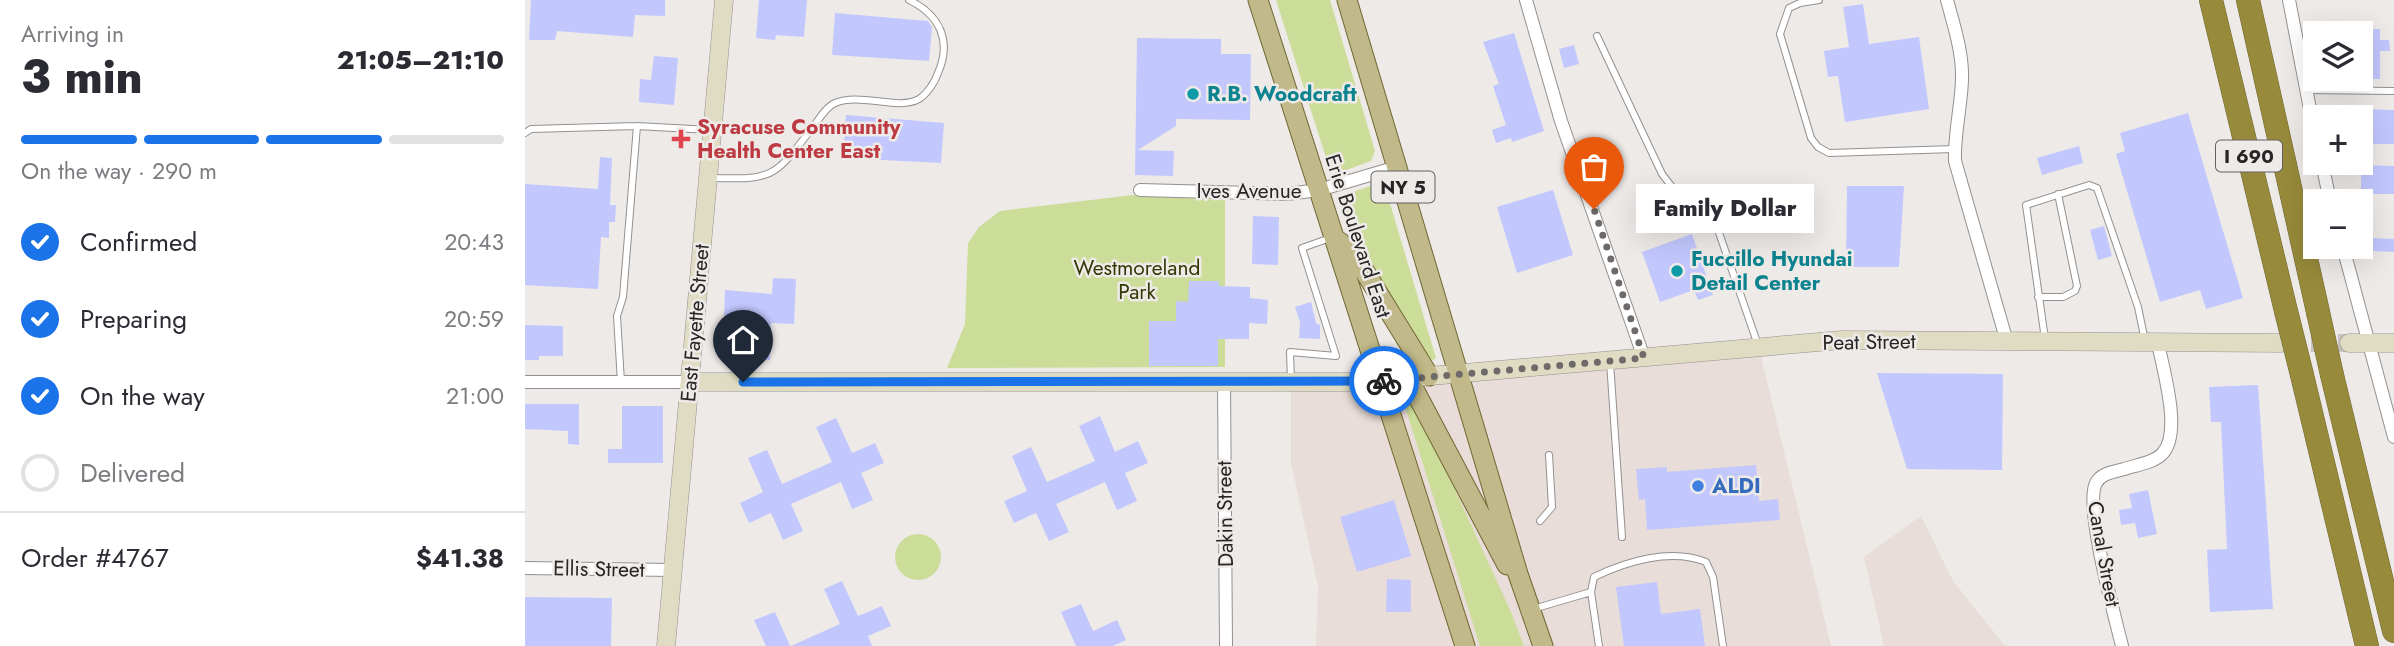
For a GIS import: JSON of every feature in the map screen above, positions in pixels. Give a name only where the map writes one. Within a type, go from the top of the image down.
[{"type":"highway","name":"I 690","points":[[2211,0],[2367,646]]},
{"type":"highway","name":"I 690","points":[[2248,0],[2332,375],[2394,631]]},
{"type":"main road","name":"Erie Boulevard East","points":[[1258,0],[1465,646]]},
{"type":"main road","name":"NY 5","points":[[1347,0],[1543,646]]},
{"type":"main road","points":[[1334,236],[1365,272],[1429,376]]},
{"type":"main road","points":[[1408,378],[1530,609]]},
{"type":"street","name":"East Fayette Street","points":[[666,646],[724,0]]},
{"type":"street","points":[[1527,0],[1560,121],[1644,358]]},
{"type":"street","points":[[1947,0],[1959,41],[1962,79],[1955,161],[2007,342]]},
{"type":"street","points":[[2289,0],[2303,70]]},
{"type":"street","name":"Ives Avenue","points":[[1140,190],[1287,194],[1319,190],[1397,167]]},
{"type":"street","points":[[2346,259],[2394,437]]},
{"type":"street","name":"Peat Street","points":[[690,382],[1380,381],[1842,340],[2281,343]]},
{"type":"street","name":"Canal Street","points":[[2122,646],[2096,525],[2093,495],[2096,482],[2103,475],[2155,460],[2165,452],[2171,429],[2170,402],[2152,343]]},
{"type":"street","points":[[2349,343],[2394,343]]},
{"type":"street","points":[[525,382],[690,382]]},
{"type":"street","name":"Dakin Street","points":[[1224,383],[1226,646]]},
{"type":"street","name":"Ellis Street","points":[[525,568],[673,570]]},
{"type":"lane","points":[[708,178],[762,178],[784,165],[831,104],[847,99],[911,102],[922,97],[936,79],[946,56],[940,25],[926,8],[909,0]]},
{"type":"lane","points":[[1819,0],[1800,3],[1789,9],[1780,34],[1811,138],[1818,147],[1829,153],[1954,149]]},
{"type":"lane","points":[[1597,36],[1662,174],[1676,192],[1711,217],[1717,227],[1759,348]]},
{"type":"lane","points":[[2373,91],[2394,91]]},
{"type":"lane","points":[[525,133],[531,129],[637,126],[712,130]]},
{"type":"lane","points":[[621,382],[617,316],[623,297],[637,126]]},
{"type":"lane","points":[[2045,342],[2026,205],[2089,185],[2097,188],[2152,343]]},
{"type":"lane","points":[[2038,298],[2063,297],[2075,291],[2077,286],[2078,277],[2058,194]]},
{"type":"lane","points":[[1291,382],[1290,352],[1336,356],[1302,248],[1334,236]]},
{"type":"lane","points":[[1610,360],[1622,537]]},
{"type":"lane","points":[[1540,521],[1552,507],[1549,455]]},
{"type":"lane","points":[[1599,646],[1591,592],[1594,577],[1616,566],[1677,554],[1706,562],[1713,577],[1723,646]]},
{"type":"lane","points":[[1530,609],[1591,592]]},
{"type":"shaded area","points":[[1759,348],[1831,646],[1316,646],[1318,586],[1291,463],[1291,382]]},
{"type":"shaded area","points":[[1921,516],[1953,581],[2005,646],[1884,646],[1864,557]]},
{"type":"green space","points":[[1276,0],[1330,0],[1375,151],[1371,161],[1341,172],[1329,167]]},
{"type":"green space","points":[[1376,184],[1386,190],[1436,358],[1433,360],[1427,358],[1376,275],[1350,226],[1344,207],[1344,195]]},
{"type":"green space","name":"Westmoreland Park","points":[[1133,195],[1225,200],[1225,367],[947,368],[965,324],[968,243],[979,227],[1000,211]]},
{"type":"green space","points":[[1412,396],[1524,646],[1480,646],[1403,400]]},
{"type":"green space","points":[[918,534],[934,541],[941,557],[934,573],[918,580],[902,573],[895,557],[902,541]]},
{"type":"building","points":[[531,0],[665,0],[665,16],[635,15],[633,37],[557,31],[555,40],[529,40]]},
{"type":"building","points":[[759,0],[807,0],[804,37],[776,35],[775,40],[756,38]]},
{"type":"building","points":[[1863,4],[1869,44],[1919,37],[1929,109],[1845,122],[1838,76],[1828,77],[1824,51],[1849,47],[1843,7]]},
{"type":"building","points":[[835,13],[928,21],[932,27],[929,61],[832,55]]},
{"type":"building","points":[[2373,29],[2380,29],[2380,40],[2389,40],[2390,51],[2380,51],[2380,79],[2373,79]]},
{"type":"building","points":[[1514,33],[1544,131],[1512,142],[1511,138],[1496,143],[1492,130],[1506,125],[1493,86],[1499,84],[1483,42]]},
{"type":"building","name":"R.B. Woodcraft","points":[[1137,38],[1221,39],[1221,54],[1251,54],[1250,120],[1176,119],[1176,126],[1138,150],[1174,151],[1173,176],[1135,175]]},
{"type":"building","points":[[1574,45],[1579,64],[1564,68],[1559,49]]},
{"type":"building","points":[[654,56],[678,58],[674,105],[639,102],[640,79],[651,80]]},
{"type":"building","points":[[2373,109],[2394,110],[2394,144],[2373,144]]},
{"type":"building","points":[[2188,113],[2243,298],[2206,309],[2200,290],[2160,302],[2116,154],[2125,151],[2120,133]]},
{"type":"building","points":[[846,115],[944,123],[941,163],[843,158]]},
{"type":"building","points":[[2079,146],[2083,163],[2042,175],[2037,158]]},
{"type":"building","points":[[600,157],[612,158],[610,205],[616,205],[615,222],[609,222],[609,238],[601,237],[598,289],[525,285],[525,184],[598,189]]},
{"type":"building","points":[[2373,165],[2394,166],[2394,194],[2373,194],[2373,189],[2361,189],[2361,175],[2373,175]]},
{"type":"building","points":[[1847,186],[1904,186],[1899,267],[1846,267]]},
{"type":"building","points":[[1553,190],[1573,255],[1517,273],[1497,207]]},
{"type":"building","points":[[1253,216],[1279,217],[1278,265],[1252,264]]},
{"type":"building","points":[[2104,226],[2112,256],[2098,260],[2090,230]]},
{"type":"building","name":"Fuccillo Hyundai Detail Center","points":[[1692,234],[1713,295],[1698,300],[1694,290],[1660,302],[1642,252]]},
{"type":"building","points":[[2373,238],[2394,239],[2394,252],[2373,251]]},
{"type":"building","points":[[773,278],[796,279],[794,324],[771,323],[770,360],[730,359],[730,321],[724,320],[725,290],[772,294]]},
{"type":"building","points":[[1189,281],[1219,281],[1219,286],[1250,287],[1250,298],[1268,300],[1267,324],[1249,323],[1249,339],[1218,339],[1218,366],[1149,366],[1149,321],[1176,321],[1176,301],[1188,302]]},
{"type":"building","points":[[1311,302],[1316,323],[1320,325],[1320,339],[1299,338],[1300,322],[1295,307]]},
{"type":"building","points":[[525,325],[563,326],[563,356],[539,356],[539,360],[525,360]]},
{"type":"building","points":[[1877,373],[2003,374],[2002,470],[1907,469]]},
{"type":"building","points":[[2258,385],[2273,609],[2210,612],[2207,550],[2227,549],[2221,422],[2211,422],[2209,387]]},
{"type":"building","points":[[525,404],[579,404],[579,445],[568,444],[568,431],[525,429]]},
{"type":"building","points":[[622,406],[663,406],[663,463],[608,463],[608,449],[622,449]]},
{"type":"building","points":[[1100,416],[1115,452],[1138,441],[1148,463],[1125,473],[1137,501],[1117,510],[1105,482],[1056,504],[1069,532],[1049,541],[1036,513],[1014,523],[1004,501],[1027,491],[1012,456],[1031,447],[1047,482],[1095,461],[1079,426]]},
{"type":"building","points":[[836,418],[852,453],[875,443],[884,463],[861,473],[873,500],[852,509],[841,482],[791,504],[803,531],[783,540],[771,513],[749,523],[740,503],[763,492],[748,458],[767,450],[782,484],[832,462],[816,427]]},
{"type":"building","name":"ALDI","points":[[1756,465],[1759,501],[1778,499],[1780,520],[1647,530],[1645,499],[1639,500],[1636,469],[1667,467],[1667,472]]},
{"type":"building","points":[[2148,490],[2157,534],[2138,538],[2135,523],[2121,525],[2119,510],[2132,508],[2129,494]]},
{"type":"building","points":[[1394,500],[1411,556],[1357,572],[1340,517]]},
{"type":"building","points":[[1387,579],[1411,580],[1411,612],[1386,612]]},
{"type":"building","points":[[842,581],[858,616],[882,606],[891,626],[868,636],[872,646],[791,646],[840,624],[824,589]]},
{"type":"building","points":[[1657,582],[1661,614],[1700,609],[1705,646],[1624,646],[1616,587]]},
{"type":"building","points":[[525,597],[612,598],[611,646],[525,646]]},
{"type":"building","points":[[1081,604],[1093,631],[1117,620],[1126,640],[1113,646],[1076,646],[1061,612]]},
{"type":"building","points":[[775,612],[790,646],[766,646],[754,620]]},
{"type":"tunnel","points":[[2284,343],[2349,343]]},
{"type":"way so far","points":[[1384,381],[1481,370],[1644,358],[1594,209]]},
{"type":"place","name":"R.B. Woodcraft","points":[[1193,94]]},
{"type":"place","name":"Syracuse Community Health Center East","points":[[681,139]]},
{"type":"place","name":"Family Dollar","points":[[1594,209]]},
{"type":"place","name":"Fuccillo Hyundai Detail Center","points":[[1677,271]]},
{"type":"place","name":"ALDI","points":[[1698,486]]},
{"type":"route","points":[[743,382],[1384,381]]}]
